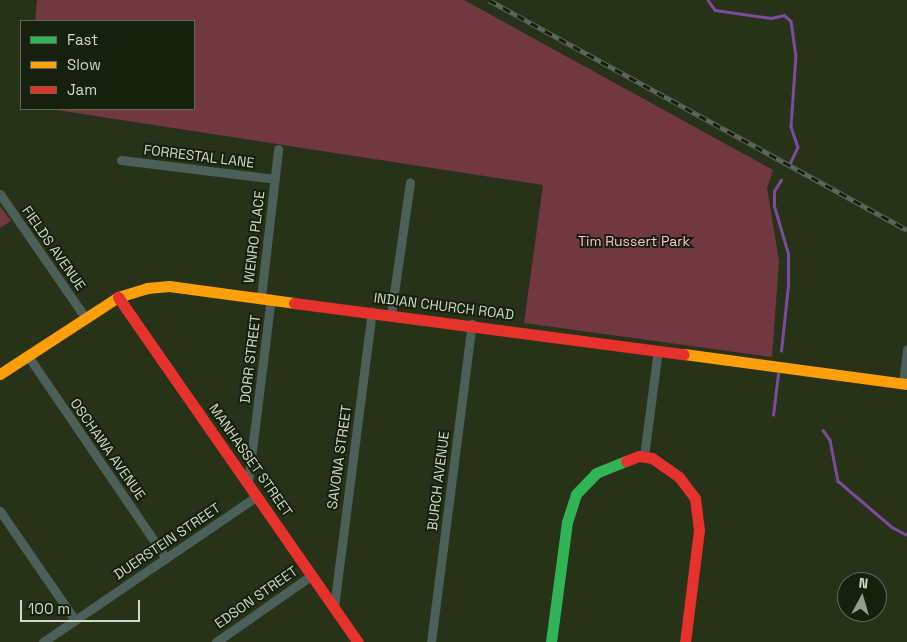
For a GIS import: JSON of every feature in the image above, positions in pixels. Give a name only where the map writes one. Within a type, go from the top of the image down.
[{"type":"street","name":"WENRO PLACE","points":[[266,298],[278,149]]},
{"type":"street","name":"FORRESTAL LANE","points":[[121,160],[275,179]]},
{"type":"street","points":[[391,314],[410,182]]},
{"type":"street","name":"FIELDS AVENUE","points":[[0,194],[85,318]]},
{"type":"street","name":"INDIAN CHURCH ROAD","points":[[0,374],[118,297],[147,288],[169,286],[472,324],[905,383]]},
{"type":"street","name":"MANHASSET STREET","points":[[118,297],[358,642]]},
{"type":"street","name":"DORR STREET","points":[[248,482],[266,298]]},
{"type":"street","name":"SAVONA STREET","points":[[334,607],[372,311]]},
{"type":"street","name":"BURCH AVENUE","points":[[431,642],[472,324]]},
{"type":"street","points":[[905,383],[907,349]]},
{"type":"street","points":[[644,456],[658,350]]},
{"type":"street","name":"OSCHAWA AVENUE","points":[[28,356],[166,558]]},
{"type":"street","points":[[551,642],[567,522],[576,494],[596,473],[627,459],[644,456],[679,477],[695,498],[698,508],[699,530],[685,642]]},
{"type":"street","name":"DUERSTEIN STREET","points":[[43,642],[257,496]]},
{"type":"street","points":[[0,512],[75,620]]},
{"type":"street","points":[[0,530],[9,524]]},
{"type":"street","name":"EDSON STREET","points":[[216,642],[312,575]]},
{"type":"green space","name":"Tim Russert Park","points":[[37,0],[464,0],[773,170],[767,188],[779,261],[772,357],[524,323],[543,185],[56,110],[195,110],[195,20],[35,20]]},
{"type":"green space","points":[[0,206],[11,221],[0,228]]},
{"type":"waterway","points":[[708,0],[715,10],[771,18],[784,15],[791,21],[796,55],[791,127],[798,147],[791,162]]},
{"type":"waterway","points":[[781,180],[774,191],[774,206],[788,254],[788,286],[781,351]]},
{"type":"waterway","points":[[773,415],[778,374]]},
{"type":"waterway","points":[[823,430],[830,440],[838,481],[892,527],[907,535]]},
{"type":"railway","points":[[489,0],[907,230]]},
{"type":"traffic: fast","points":[[551,642],[567,522],[576,494],[596,473],[626,461]]},
{"type":"traffic: slow","points":[[0,374],[118,297],[147,288],[169,286],[294,303]]},
{"type":"traffic: slow","points":[[684,354],[907,384]]},
{"type":"traffic: jam","points":[[118,297],[358,642]]},
{"type":"traffic: jam","points":[[294,303],[684,354]]},
{"type":"traffic: jam","points":[[626,461],[639,456],[652,458],[679,477],[695,498],[699,530],[685,642]]}]
